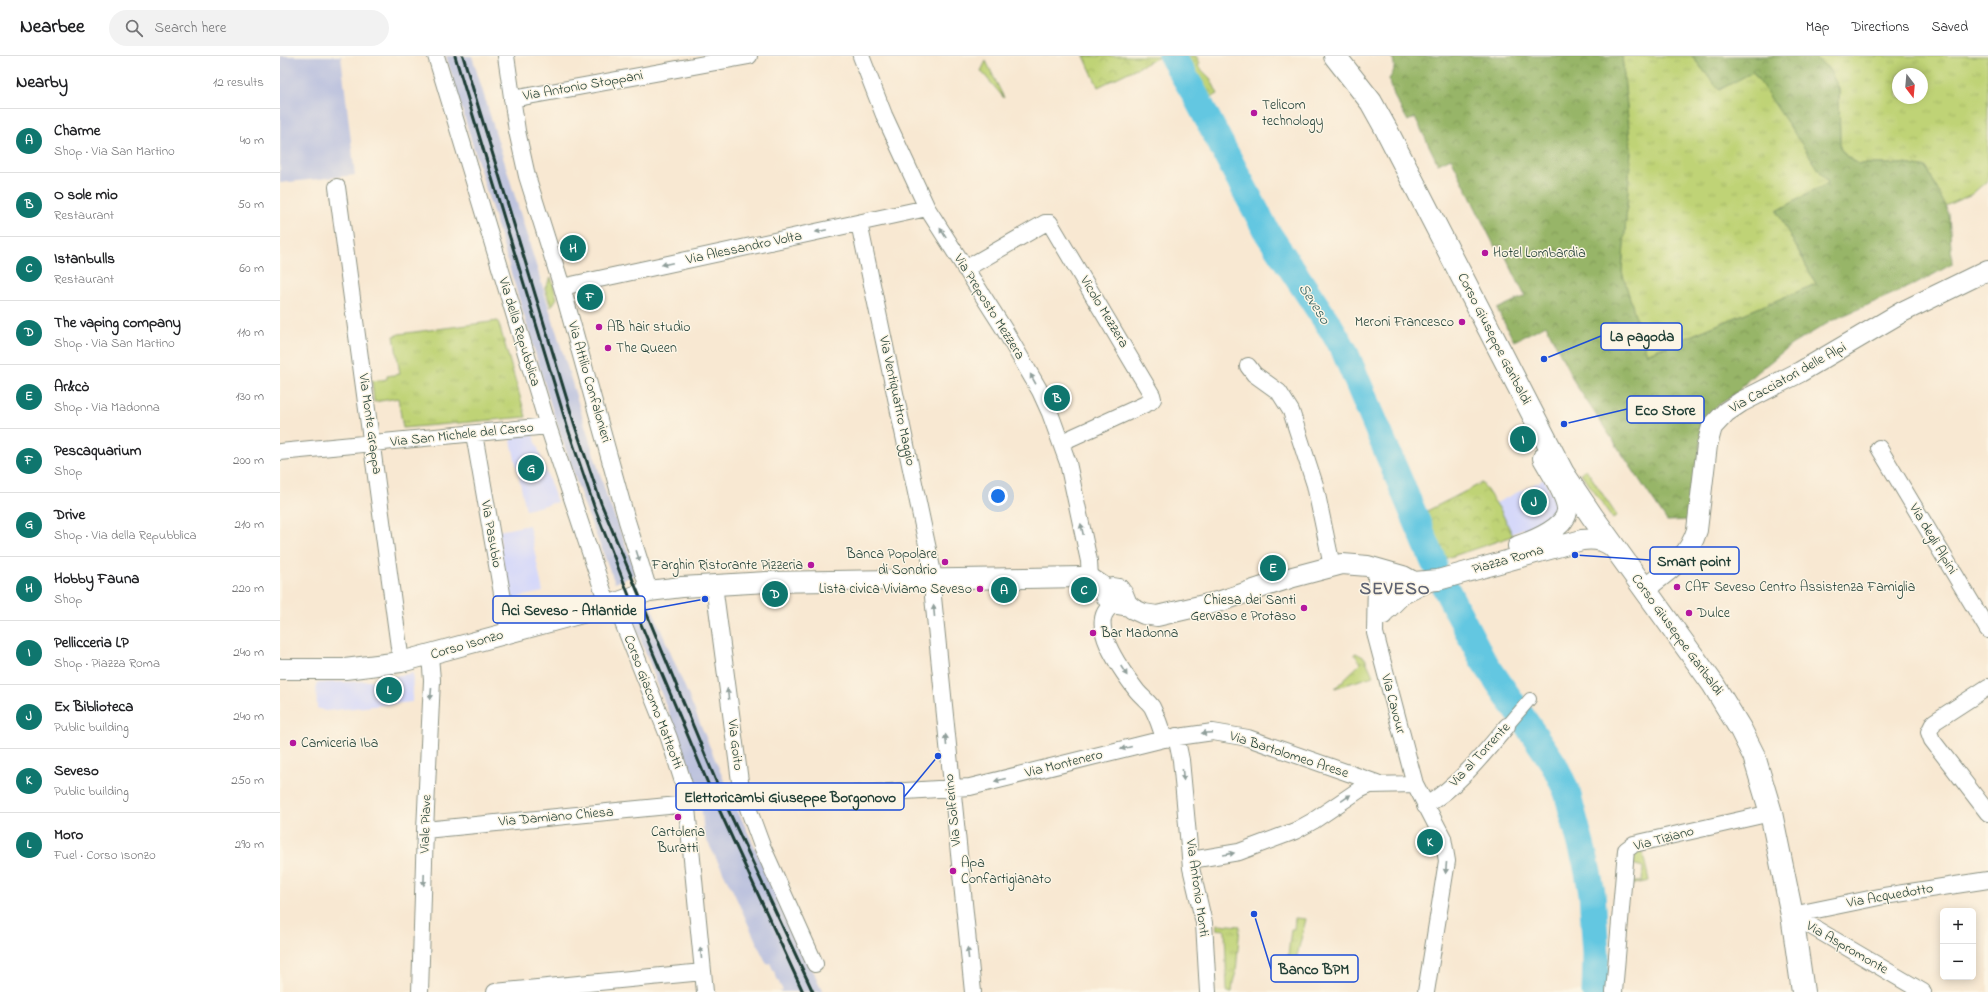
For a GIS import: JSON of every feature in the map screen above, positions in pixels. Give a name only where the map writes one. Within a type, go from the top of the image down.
[{"type":"main road","name":"Corso Giuseppe Garibaldi","points":[[1335,56],[1367,96],[1386,129],[1563,473],[1618,553],[1713,684],[1741,730],[1754,756],[1771,813],[1792,915],[1803,992]]},
{"type":"street","name":"Via della Repubblica","points":[[436,56],[548,426],[612,605]]},
{"type":"street","name":"Via Attilio Confalonieri","points":[[506,56],[517,131],[527,176],[562,287],[627,521],[649,591]]},
{"type":"street","name":"Via Antonio Stoppani","points":[[512,98],[749,56]]},
{"type":"street","name":"Via Preposto Mezzera","points":[[861,56],[884,115],[927,208],[986,299],[1037,386],[1062,442],[1106,588]]},
{"type":"street","name":"Via Monte Grappa","points":[[338,187],[401,662]]},
{"type":"street","name":"Via Alessandro Volta","points":[[562,287],[927,208]]},
{"type":"street","name":"Vicolo Mezzera","points":[[966,269],[1046,222],[1050,223],[1154,399],[1062,442]]},
{"type":"street","name":"Via Ventiquattro Maggio","points":[[859,223],[932,565],[933,580]]},
{"type":"street","name":"Via Cacciatori delle Alpi","points":[[1644,588],[1677,564],[1686,554],[1693,542],[1696,530],[1707,444],[1712,427],[1726,412],[1741,402],[1800,372],[1902,312],[1988,270]]},
{"type":"street","points":[[1248,366],[1254,374],[1279,392],[1291,411],[1315,485],[1332,566]]},
{"type":"street","points":[[1524,396],[1528,428],[1567,504],[1567,513],[1564,521]]},
{"type":"street","name":"Via San Michele del Carso","points":[[280,452],[548,426]]},
{"type":"street","name":"Via Pasubio","points":[[474,434],[509,633]]},
{"type":"street","name":"Via degli Alpini","points":[[1879,448],[1988,630]]},
{"type":"street","name":"Piazza Roma","points":[[1439,575],[1530,542],[1564,521],[1570,513],[1585,510],[1592,516],[1594,524],[1591,533],[1576,541]]},
{"type":"street","name":"Piazza Roma","points":[[1439,575],[1590,538],[1602,540],[1618,553]]},
{"type":"street","points":[[1351,563],[1365,570],[1380,616]]},
{"type":"street","points":[[1106,588],[1140,613],[1155,616],[1221,601],[1293,576],[1332,566],[1351,563],[1394,574],[1416,582],[1439,575]]},
{"type":"street","points":[[1380,616],[1376,579],[1379,574],[1394,574]]},
{"type":"street","points":[[1380,616],[1403,596],[1439,575]]},
{"type":"street","name":"Corso Isonzo","points":[[280,669],[351,668],[401,662],[430,656],[612,605],[649,591],[714,585],[933,580],[1106,588]]},
{"type":"street","name":"Via Solferino","points":[[933,580],[932,597],[973,992]]},
{"type":"street","name":"Via Goito","points":[[714,585],[741,789],[762,846],[815,964]]},
{"type":"street","points":[[1106,588],[1109,608],[1104,616],[1102,625],[1104,637],[1133,684],[1152,707],[1170,738]]},
{"type":"street","name":"Corso Giacomo Matteotti","points":[[612,605],[681,770],[688,804],[705,992]]},
{"type":"street","name":"Via Cavour","points":[[1380,616],[1377,629],[1378,643],[1409,766],[1425,806],[1443,838],[1447,861],[1426,992]]},
{"type":"street","name":"Viale Piave","points":[[420,992],[425,830],[432,680],[430,656]]},
{"type":"street","points":[[1988,687],[1934,722],[1929,732],[1932,740],[1988,813]]},
{"type":"street","name":"Via al Torrente","points":[[1425,806],[1443,794],[1467,771],[1530,699]]},
{"type":"street","name":"Via Bartolomeo Arese","points":[[1170,738],[1198,733],[1226,733],[1278,748],[1377,784]]},
{"type":"street","name":"Via Montenero","points":[[746,801],[951,789],[991,783],[1170,738]]},
{"type":"street","name":"Via Antonio Monti","points":[[1170,738],[1182,760],[1193,878],[1204,923],[1208,992]]},
{"type":"street","points":[[1191,860],[1239,852],[1280,837],[1313,821],[1359,790],[1377,784],[1415,784]]},
{"type":"street","name":"Via Damiano Chiesa","points":[[425,830],[688,804]]},
{"type":"street","name":"Via Tiziano","points":[[1614,992],[1626,850],[1634,844],[1771,813]]},
{"type":"street","name":"Via Acquedotto","points":[[1792,915],[1871,898],[1988,880]]},
{"type":"street","name":"Via Aspromonte","points":[[1792,915],[1923,992]]},
{"type":"street","points":[[495,992],[703,972]]},
{"type":"shaded area","points":[[280,56],[341,56],[355,175],[280,183]]},
{"type":"shaded area","points":[[446,56],[472,56],[607,497],[637,574],[615,583],[586,510],[552,409]]},
{"type":"shaded area","points":[[533,434],[557,502],[526,510],[510,436]]},
{"type":"shaded area","points":[[1544,479],[1560,510],[1551,515],[1552,518],[1525,531],[1523,528],[1512,534],[1496,503]]},
{"type":"shaded area","points":[[529,525],[543,592],[508,599],[499,531]]},
{"type":"shaded area","points":[[650,604],[728,790],[823,992],[778,992],[783,991],[770,963],[767,964],[733,891],[704,835],[701,803],[696,783],[630,613]]},
{"type":"shaded area","points":[[413,673],[412,702],[325,711],[317,708],[316,683],[368,681]]},
{"type":"green space","points":[[1084,56],[1161,56],[1098,87]]},
{"type":"green space","points":[[1183,56],[1196,56],[1200,63],[1198,66],[1210,78],[1218,94],[1208,99]]},
{"type":"green space","points":[[1391,56],[1622,56],[1631,150],[1622,272],[1647,354],[1816,284],[1777,211],[1828,183],[1753,72],[1719,90],[1692,56],[1813,56],[1828,68],[1839,88],[1840,148],[1847,157],[1859,164],[1905,164],[1927,168],[1949,214],[1952,264],[1920,282],[1833,320],[1791,345],[1748,380],[1736,394],[1720,404],[1709,415],[1702,427],[1692,520],[1667,521],[1576,385],[1546,325],[1514,341],[1497,309],[1525,296],[1500,245],[1495,247],[1451,158],[1438,164],[1415,117],[1408,121],[1395,98],[1389,79],[1394,68],[1394,62]]},
{"type":"green space","points":[[1622,56],[1692,56],[1719,90],[1753,71],[1828,183],[1777,211],[1816,284],[1646,354],[1622,272],[1631,150]]},
{"type":"green space","points":[[1813,56],[1988,56],[1988,180],[1972,194],[1945,206],[1927,168],[1905,164],[1859,164],[1847,157],[1840,148],[1839,88]]},
{"type":"green space","points":[[986,61],[1004,98],[981,71]]},
{"type":"green space","points":[[551,277],[557,298],[551,307],[545,288]]},
{"type":"green space","points":[[498,321],[526,417],[403,428],[398,398],[374,402],[372,381],[387,379],[387,376],[400,374],[394,336],[399,334]]},
{"type":"green space","points":[[1586,469],[1617,516],[1613,519],[1581,473]]},
{"type":"green space","points":[[1482,483],[1501,511],[1513,536],[1444,559],[1423,513]]},
{"type":"green space","points":[[1356,653],[1365,658],[1373,676],[1335,688],[1361,663],[1354,654]]},
{"type":"green space","points":[[1642,849],[1649,881],[1630,885],[1631,882],[1642,882],[1643,867],[1632,864],[1633,853]]},
{"type":"green space","points":[[1295,918],[1306,919],[1292,976],[1286,975],[1291,929],[1294,929]]},
{"type":"green space","points":[[1218,924],[1240,926],[1236,972],[1232,992],[1227,992],[1225,930],[1217,929]]},
{"type":"waterway","name":"Seveso","points":[[1172,56],[1193,91],[1267,232],[1344,350],[1434,562]]},
{"type":"waterway","name":"Seveso","points":[[1446,589],[1483,660],[1554,764],[1567,792],[1586,863],[1592,893],[1596,954],[1595,992]]},
{"type":"railway","points":[[455,56],[567,426],[594,506],[630,598],[717,805],[803,992]]},
{"type":"railway","points":[[463,56],[575,426],[601,503],[725,803],[813,992]]},
{"type":"place","name":"Telicom technology","points":[[1254,113]]},
{"type":"place","name":"Hobby Fauna","points":[[573,248]]},
{"type":"place","name":"Hotel Lombardia","points":[[1485,253]]},
{"type":"place","name":"Pescaquarium","points":[[590,297]]},
{"type":"place","name":"Meroni Francesco","points":[[1462,322]]},
{"type":"place","name":"AB hair studio","points":[[599,327]]},
{"type":"place","name":"The Queen","points":[[608,348]]},
{"type":"place","name":"La pagoda","points":[[1544,359]]},
{"type":"place","name":"O sole mio","points":[[1057,398]]},
{"type":"place","name":"Eco Store","points":[[1564,424]]},
{"type":"place","name":"Pellicceria LP","points":[[1523,439]]},
{"type":"place","name":"Drive","points":[[531,468]]},
{"type":"place","name":"Ex Biblioteca","points":[[1534,502]]},
{"type":"place","name":"Smart point","points":[[1575,555]]},
{"type":"place","name":"Banca Popolare di Sondrio","points":[[945,562]]},
{"type":"place","name":"Farghin Ristorante Pizzeria","points":[[811,565]]},
{"type":"place","name":"Ar&cò","points":[[1273,568]]},
{"type":"place","name":"CAF Seveso Centro Assistenza Famiglia","points":[[1677,587]]},
{"type":"place","name":"Lista civica Viviamo Seveso","points":[[980,589]]},
{"type":"place","name":"Charme","points":[[1004,590]]},
{"type":"place","name":"Istanbulls","points":[[1084,590]]},
{"type":"place","name":"The vaping company","points":[[775,594]]},
{"type":"place","name":"Aci Seveso - Atlantide","points":[[705,599]]},
{"type":"place","name":"Chiesa dei Santi Gervaso e Protaso","points":[[1304,608]]},
{"type":"place","name":"Dulce","points":[[1689,613]]},
{"type":"place","name":"Bar Madonna","points":[[1093,633]]},
{"type":"place","name":"Moro","points":[[389,690]]},
{"type":"place","name":"Camiceria Iba","points":[[293,743]]},
{"type":"place","name":"Elettoricambi Giuseppe Borgonovo","points":[[938,756]]},
{"type":"place","name":"Cartoleria Buratti","points":[[678,817]]},
{"type":"place","name":"Seveso","points":[[1430,842]]},
{"type":"place","name":"Apa Confartigianato","points":[[953,871]]},
{"type":"place","name":"Banco BPM","points":[[1254,914]]},
{"type":"district","name":"SEVESO","points":[[1395,590]]}]
